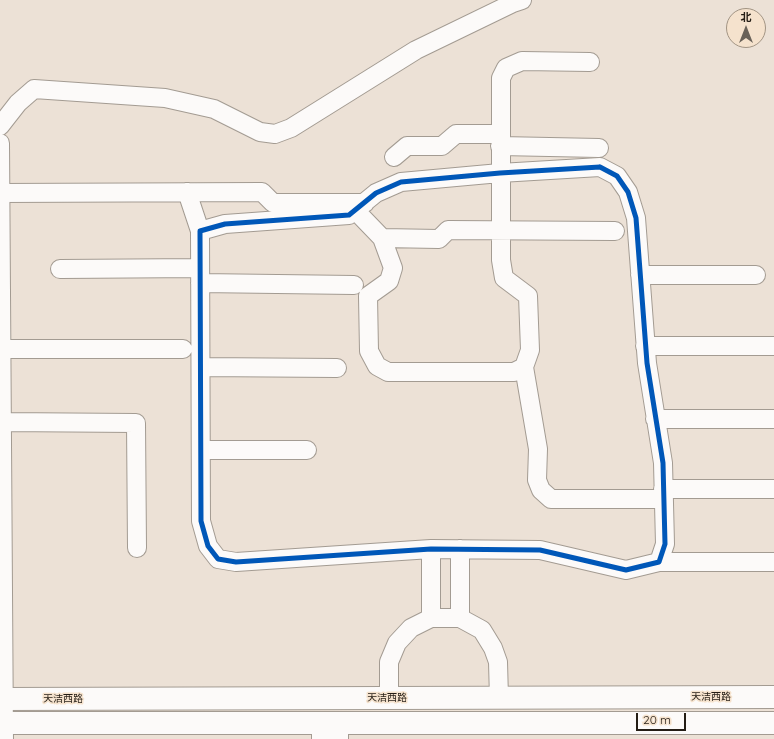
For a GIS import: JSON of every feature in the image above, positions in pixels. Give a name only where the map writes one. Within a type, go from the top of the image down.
[{"type":"main road","name":"天洁西路","points":[[2,699],[774,697]]},
{"type":"main road","points":[[3,728],[330,731],[774,723]]},
{"type":"street","points":[[0,126],[18,103],[34,89],[165,98],[214,109],[260,132],[275,134],[292,128],[416,50],[512,3],[522,0]]},
{"type":"street","points":[[590,62],[522,61],[506,68],[501,78],[501,260],[504,278],[528,296],[530,350],[524,366],[538,449],[537,480],[541,490],[551,499],[774,489]]},
{"type":"street","points":[[394,157],[407,146],[442,146],[456,134],[500,140],[600,148]]},
{"type":"street","points":[[0,142],[3,728]]},
{"type":"street","points":[[200,231],[225,224],[349,215],[376,193],[401,182],[500,173],[600,167],[617,176],[628,192],[636,218],[646,364],[663,463],[665,544],[659,562]]},
{"type":"street","points":[[187,192],[200,231],[201,521],[208,546],[218,559],[236,562],[431,549],[460,549],[540,550],[626,570],[659,562],[774,562]]},
{"type":"street","points":[[0,193],[262,192],[273,203],[360,206]]},
{"type":"street","points":[[360,206],[382,238],[393,268],[389,281],[368,296],[369,351],[377,366],[388,372],[514,372],[524,366]]},
{"type":"street","points":[[382,238],[439,239],[448,230],[615,231]]},
{"type":"street","points":[[60,269],[200,275],[354,285]]},
{"type":"street","points":[[640,275],[756,274]]},
{"type":"street","points":[[645,346],[774,346]]},
{"type":"street","points":[[2,349],[184,350]]},
{"type":"street","points":[[201,366],[337,368]]},
{"type":"street","points":[[656,419],[774,419]]},
{"type":"street","points":[[2,422],[136,423],[137,548]]},
{"type":"street","points":[[201,450],[307,450]]},
{"type":"street","points":[[431,549],[431,618]]},
{"type":"street","points":[[460,549],[460,618]]},
{"type":"street","points":[[389,698],[389,662],[397,643],[411,628],[431,618],[460,618],[482,630],[493,648],[498,662],[499,698]]},
{"type":"cycle path","points":[[600,167],[617,176],[628,192],[636,218],[647,363],[663,463],[665,544],[659,562],[626,570],[540,550],[431,549],[236,562],[218,559],[208,546],[201,521],[200,231],[225,224],[349,215],[376,193],[401,182],[500,173],[600,167]]}]
